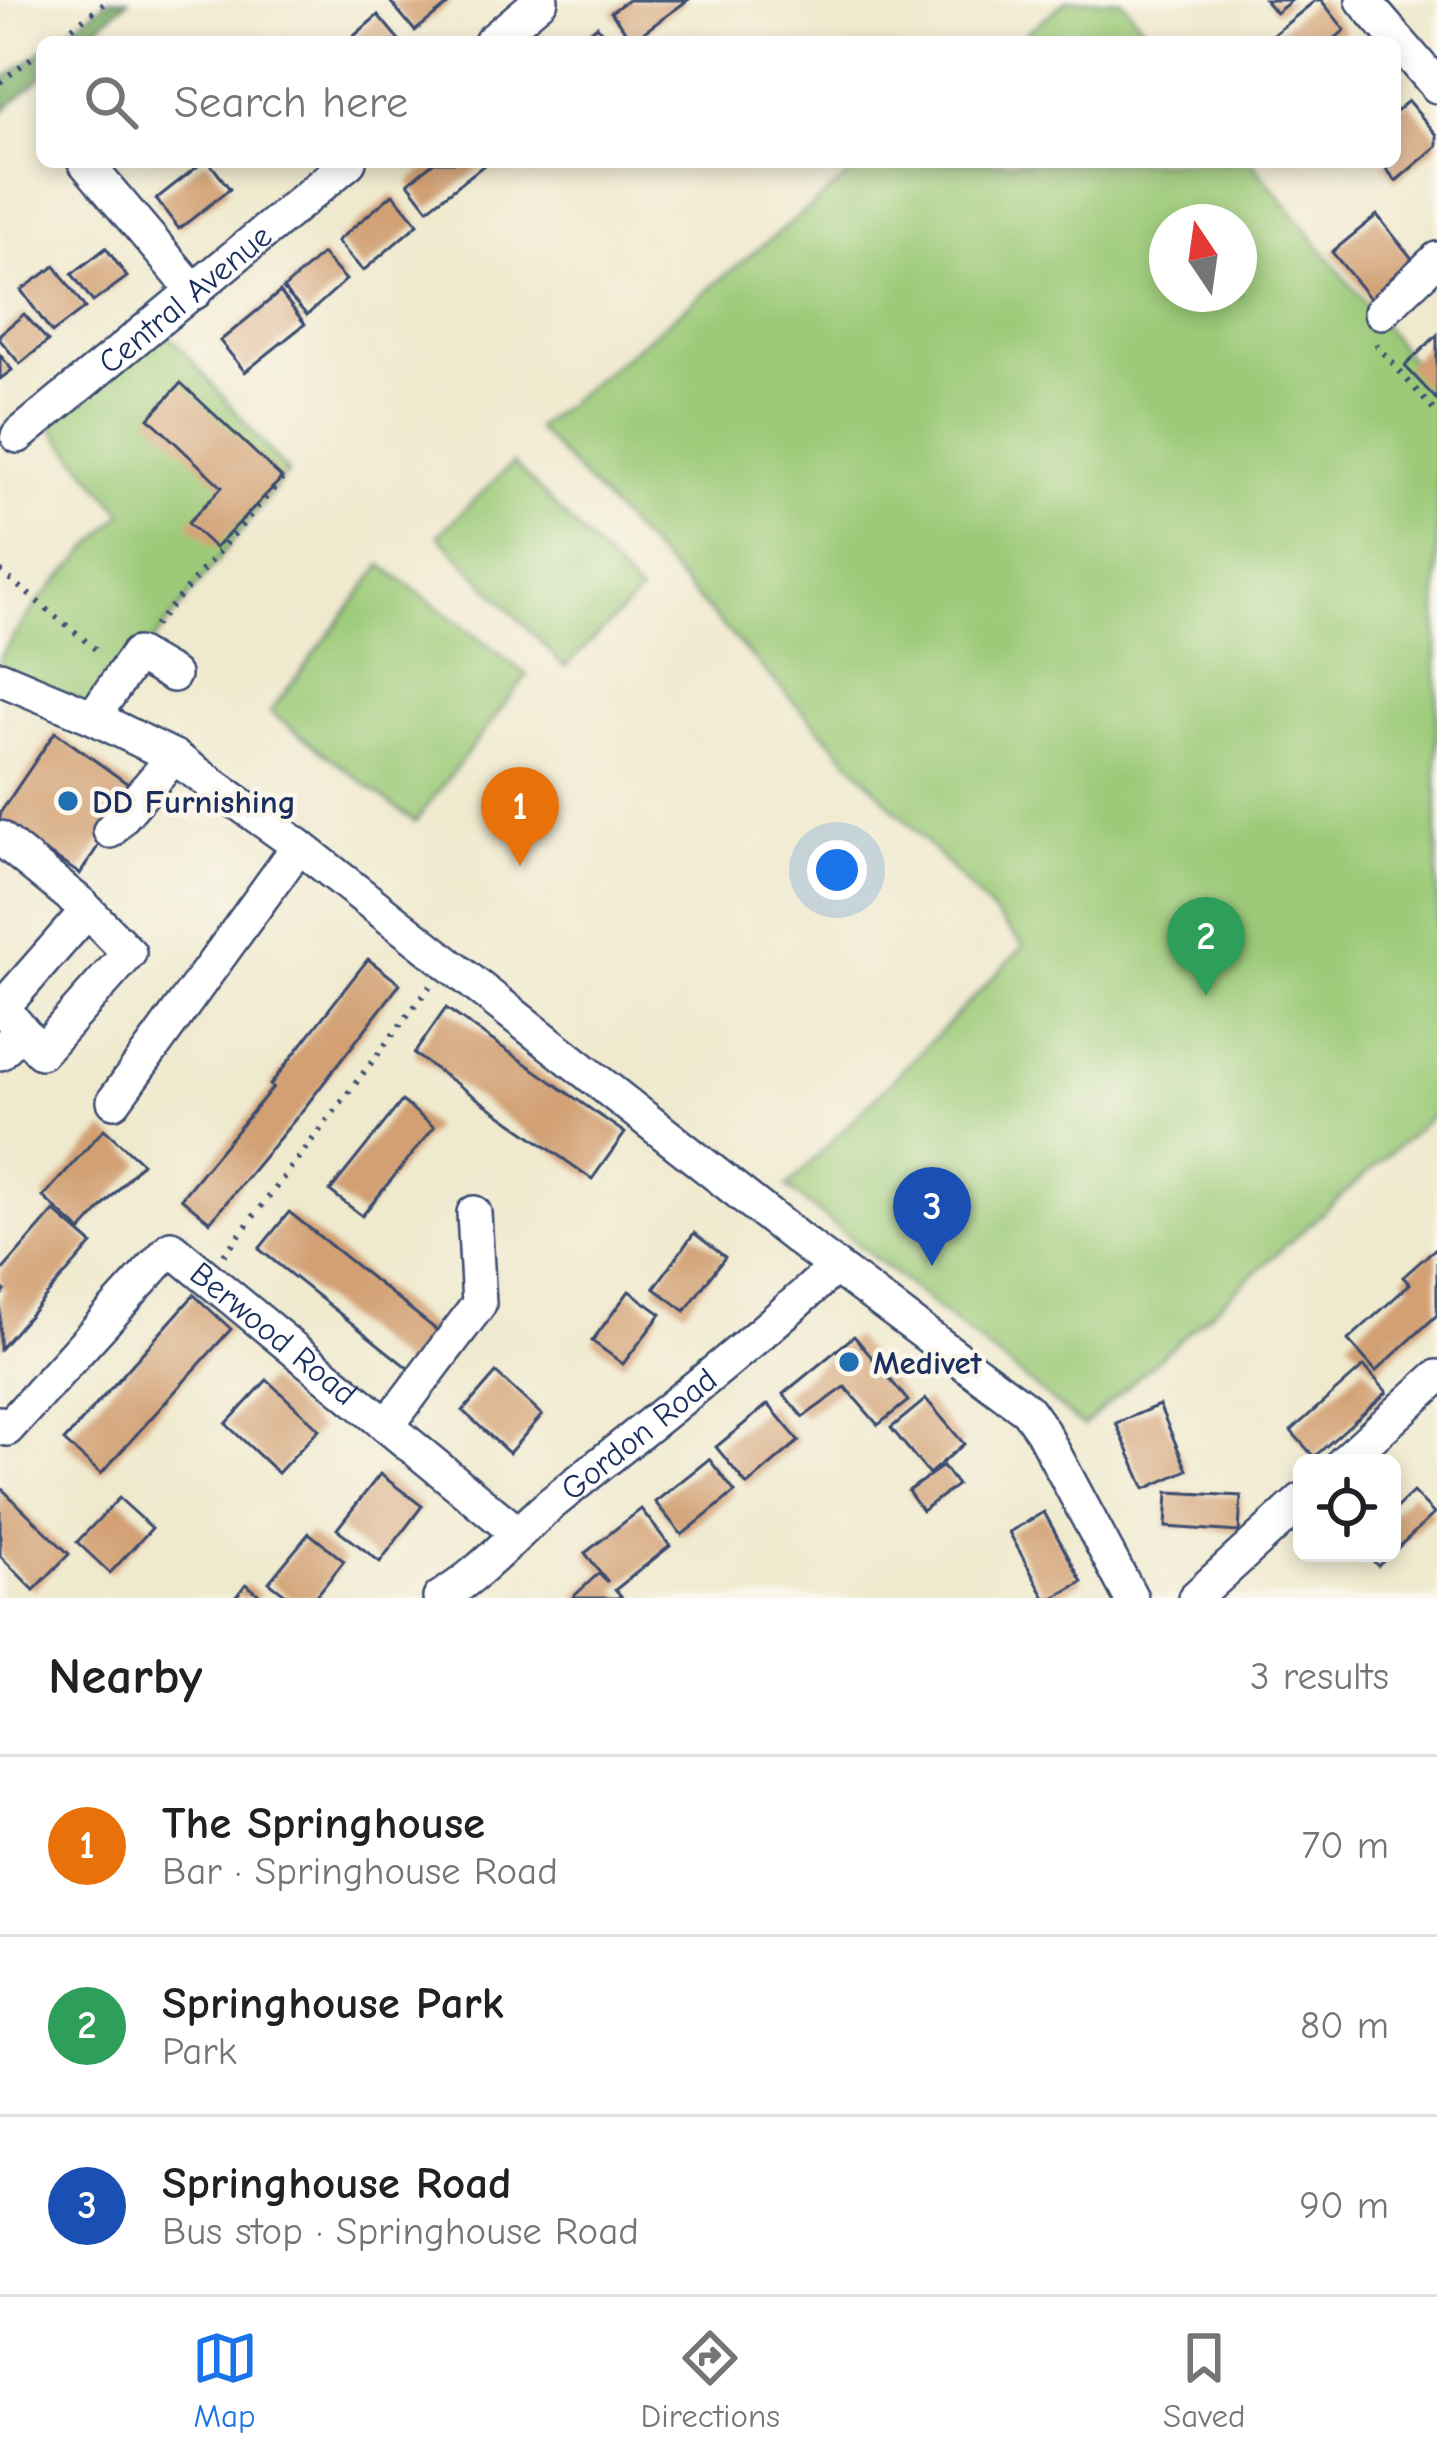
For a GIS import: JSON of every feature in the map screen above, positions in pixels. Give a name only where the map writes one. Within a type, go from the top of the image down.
[{"type":"street","points":[[498,36],[541,0]]},
{"type":"street","points":[[1363,0],[1394,36]]},
{"type":"street","points":[[1401,44],[1437,86]]},
{"type":"street","points":[[90,168],[195,292]]},
{"type":"street","name":"Central Avenue","points":[[19,436],[342,168]]},
{"type":"street","points":[[1381,312],[1437,259]]},
{"type":"street","points":[[93,717],[130,664],[173,675]]},
{"type":"street","points":[[0,678],[174,757],[299,846],[835,1267],[1027,1410],[1131,1598]]},
{"type":"street","points":[[110,831],[174,757]]},
{"type":"street","points":[[0,838],[87,911],[129,953],[41,1052],[11,1041],[2,1008],[87,911]]},
{"type":"street","points":[[114,1102],[299,846]]},
{"type":"street","points":[[387,1426],[479,1304],[474,1213]]},
{"type":"street","name":"Berwood Road","points":[[0,1423],[7,1430],[171,1248],[516,1532]]},
{"type":"street","name":"Gordon Road","points":[[440,1598],[462,1585],[516,1532],[788,1311],[835,1267]]},
{"type":"street","points":[[1352,1454],[1437,1377]]},
{"type":"street","points":[[1195,1598],[1293,1508]]},
{"type":"path","points":[[61,36],[110,0]]},
{"type":"path","points":[[0,82],[36,55]]},
{"type":"path","points":[[1381,312],[1367,333],[1437,413]]},
{"type":"path","points":[[0,571],[130,664],[144,638],[288,472]]},
{"type":"path","points":[[207,1277],[448,963]]},
{"type":"green space","points":[[109,0],[128,0],[87,36],[61,36]]},
{"type":"green space","points":[[1067,0],[1122,0],[1150,36],[1022,36]]},
{"type":"green space","points":[[36,55],[36,81],[0,114],[0,82]]},
{"type":"green space","points":[[859,168],[1257,168],[1437,393],[1437,1111],[1083,1426],[787,1187],[1024,946],[536,428]]},
{"type":"green space","points":[[164,329],[288,472],[93,717],[0,678],[0,655],[40,600],[123,513],[48,424]]},
{"type":"green space","points":[[513,463],[640,594],[565,667],[438,535]]},
{"type":"green space","points":[[382,565],[527,675],[415,822],[270,712]]},
{"type":"building","points":[[389,0],[454,0],[415,31]]},
{"type":"building","points":[[628,0],[688,0],[639,36],[628,36],[611,12]]},
{"type":"building","points":[[1265,0],[1292,0],[1276,13]]},
{"type":"building","points":[[1316,0],[1345,30],[1338,36],[1271,36]]},
{"type":"building","points":[[378,15],[396,36],[354,36]]},
{"type":"building","points":[[597,26],[605,36],[585,36]]},
{"type":"building","points":[[1408,101],[1437,135],[1437,146],[1396,181],[1386,168],[1401,168],[1401,107]]},
{"type":"building","points":[[195,168],[214,168],[230,189],[179,229],[156,199]]},
{"type":"building","points":[[427,168],[480,168],[428,209],[408,183]]},
{"type":"building","points":[[393,194],[418,224],[363,271],[337,241]]},
{"type":"building","points":[[1377,215],[1418,266],[1373,302],[1332,252]]},
{"type":"building","points":[[106,248],[127,277],[93,302],[72,274]]},
{"type":"building","points":[[322,254],[346,280],[307,315],[283,289]]},
{"type":"building","points":[[55,266],[85,308],[52,333],[21,290]]},
{"type":"building","points":[[280,292],[305,324],[245,372],[220,341]]},
{"type":"building","points":[[24,314],[48,341],[20,364],[0,334]]},
{"type":"building","points":[[1437,335],[1437,400],[1405,366]]},
{"type":"building","points":[[0,355],[12,370],[0,379]]},
{"type":"building","points":[[181,383],[282,478],[215,548],[188,523],[222,487],[149,418]]},
{"type":"building","name":"DD Furnishing","points":[[55,732],[135,789],[80,874],[0,822],[0,813]]},
{"type":"building","points":[[368,959],[400,984],[210,1222],[181,1198],[273,1087],[270,1085]]},
{"type":"building","points":[[446,1008],[625,1133],[592,1179],[414,1054]]},
{"type":"building","points":[[402,1101],[434,1127],[362,1216],[330,1191]]},
{"type":"building","points":[[104,1129],[142,1163],[81,1231],[43,1197]]},
{"type":"building","points":[[54,1211],[92,1244],[0,1349],[0,1297],[5,1291],[0,1273]]},
{"type":"building","points":[[289,1212],[439,1332],[409,1369],[259,1249]]},
{"type":"building","points":[[694,1233],[725,1257],[685,1311],[654,1288]]},
{"type":"building","points":[[1437,1247],[1437,1315],[1376,1371],[1348,1340],[1410,1284],[1403,1277]]},
{"type":"building","points":[[629,1291],[661,1314],[623,1364],[592,1341]]},
{"type":"building","points":[[194,1295],[231,1329],[101,1474],[64,1441]]},
{"type":"building","name":"Medivet","points":[[854,1336],[908,1401],[878,1425],[845,1387],[803,1417],[783,1394]]},
{"type":"building","points":[[1364,1366],[1387,1392],[1317,1454],[1311,1454],[1291,1431]]},
{"type":"building","points":[[496,1373],[542,1415],[509,1453],[463,1411]]},
{"type":"building","points":[[267,1380],[319,1429],[278,1473],[226,1424]]},
{"type":"building","points":[[926,1399],[964,1444],[929,1474],[891,1428]]},
{"type":"building","points":[[768,1404],[799,1441],[747,1485],[716,1447]]},
{"type":"building","points":[[1159,1405],[1187,1470],[1145,1489],[1116,1423]]},
{"type":"building","points":[[709,1459],[735,1492],[682,1535],[655,1502]]},
{"type":"building","points":[[943,1466],[957,1485],[922,1511],[908,1491]]},
{"type":"building","points":[[380,1474],[422,1506],[380,1562],[337,1529]]},
{"type":"building","points":[[0,1487],[69,1554],[34,1590],[0,1556]]},
{"type":"building","points":[[1168,1492],[1241,1496],[1239,1532],[1166,1527]]},
{"type":"building","points":[[1413,1492],[1434,1514],[1401,1545],[1401,1503]]},
{"type":"building","points":[[119,1498],[152,1528],[110,1573],[77,1542]]},
{"type":"building","points":[[641,1509],[670,1546],[615,1590],[622,1598],[572,1598],[599,1573],[608,1582],[585,1553]]},
{"type":"building","points":[[1044,1512],[1082,1582],[1053,1598],[1045,1598],[1009,1532]]},
{"type":"building","points":[[309,1533],[344,1561],[315,1598],[290,1598],[269,1582]]},
{"type":"building","points":[[246,1584],[263,1598],[235,1598]]},
{"type":"place","name":"DD Furnishing","points":[[68,801]]},
{"type":"place","name":"The Springhouse","points":[[520,866]]},
{"type":"place","name":"Springhouse Park","points":[[1206,996]]},
{"type":"place","name":"Springhouse Road","points":[[932,1266]]},
{"type":"place","name":"Medivet","points":[[849,1362]]}]
